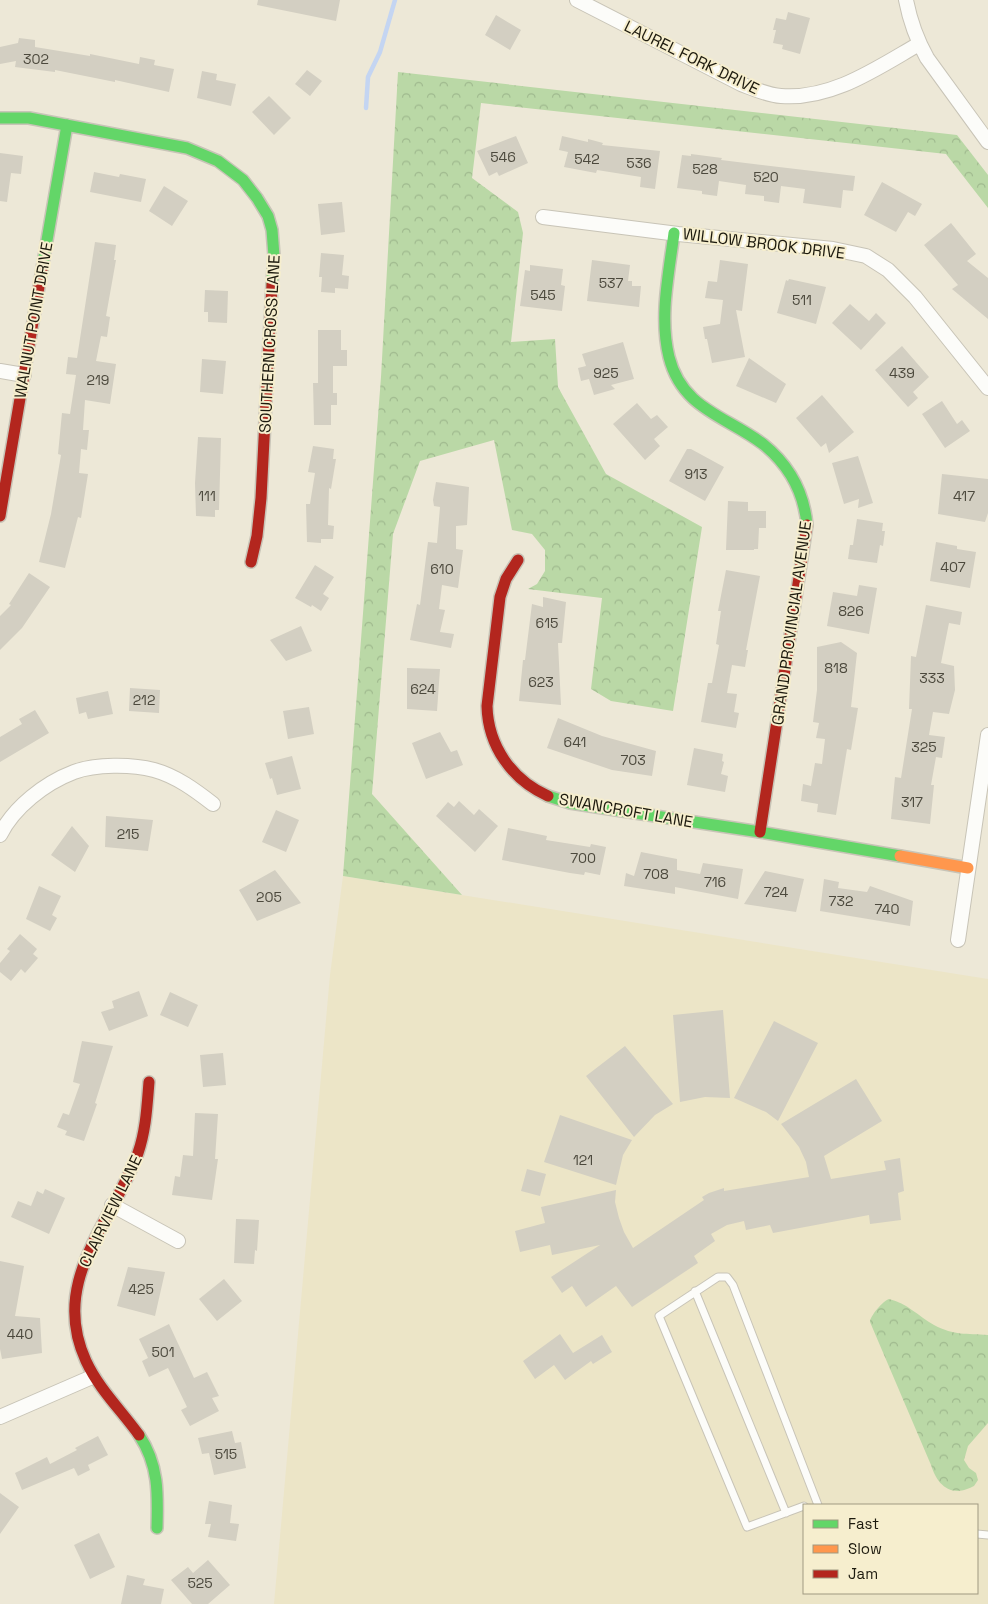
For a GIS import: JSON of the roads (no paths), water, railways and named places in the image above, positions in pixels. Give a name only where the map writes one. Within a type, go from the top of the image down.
[{"type":"street","name":"LAUREL FORK DRIVE","points":[[578,0],[741,84],[757,91],[783,96],[813,94],[831,90],[864,75],[919,44]]},
{"type":"street","points":[[906,0],[909,16],[919,44],[927,58],[988,142]]},
{"type":"street","name":"SOUTHERN CROSS LANE","points":[[0,118],[29,118],[202,152],[238,174],[249,185],[266,211],[270,221],[274,256],[261,498],[257,536],[251,562]]},
{"type":"street","name":"WALNUT POINT DRIVE","points":[[0,516],[67,125]]},
{"type":"street","name":"WILLOW BROOK DRIVE","points":[[543,217],[832,249],[866,256],[888,270],[915,297],[988,388]]},
{"type":"street","name":"GRAND PROVINCIAL AVENUE","points":[[674,233],[666,295],[665,327],[669,358],[678,379],[688,395],[700,407],[757,441],[777,456],[789,471],[803,498],[806,512],[807,529],[760,832]]},
{"type":"street","points":[[0,371],[24,375]]},
{"type":"street","name":"SWANCROFT LANE","points":[[518,560],[506,578],[500,597],[487,706],[488,723],[494,743],[508,766],[526,783],[547,796],[570,803],[760,832],[968,868]]},
{"type":"street","points":[[958,940],[968,868],[985,774],[988,736]]},
{"type":"street","points":[[0,835],[14,815],[39,792],[60,778],[76,771],[96,768],[122,766],[154,770],[188,785],[213,804]]},
{"type":"street","name":"CLAIRVIEW LANE","points":[[149,1082],[139,1151],[128,1176],[86,1253],[76,1290],[75,1318],[78,1342],[92,1376],[104,1394],[131,1425],[149,1452],[158,1490],[156,1528]]},
{"type":"street","points":[[112,1204],[178,1241]]},
{"type":"street","points":[[0,1417],[92,1376]]},
{"type":"lane","points":[[803,1507],[747,1527],[659,1316],[718,1277],[727,1277],[734,1285],[817,1504]]},
{"type":"lane","points":[[695,1291],[786,1513]]},
{"type":"waterway","points":[[366,108],[368,77],[380,52],[395,0]]}]
